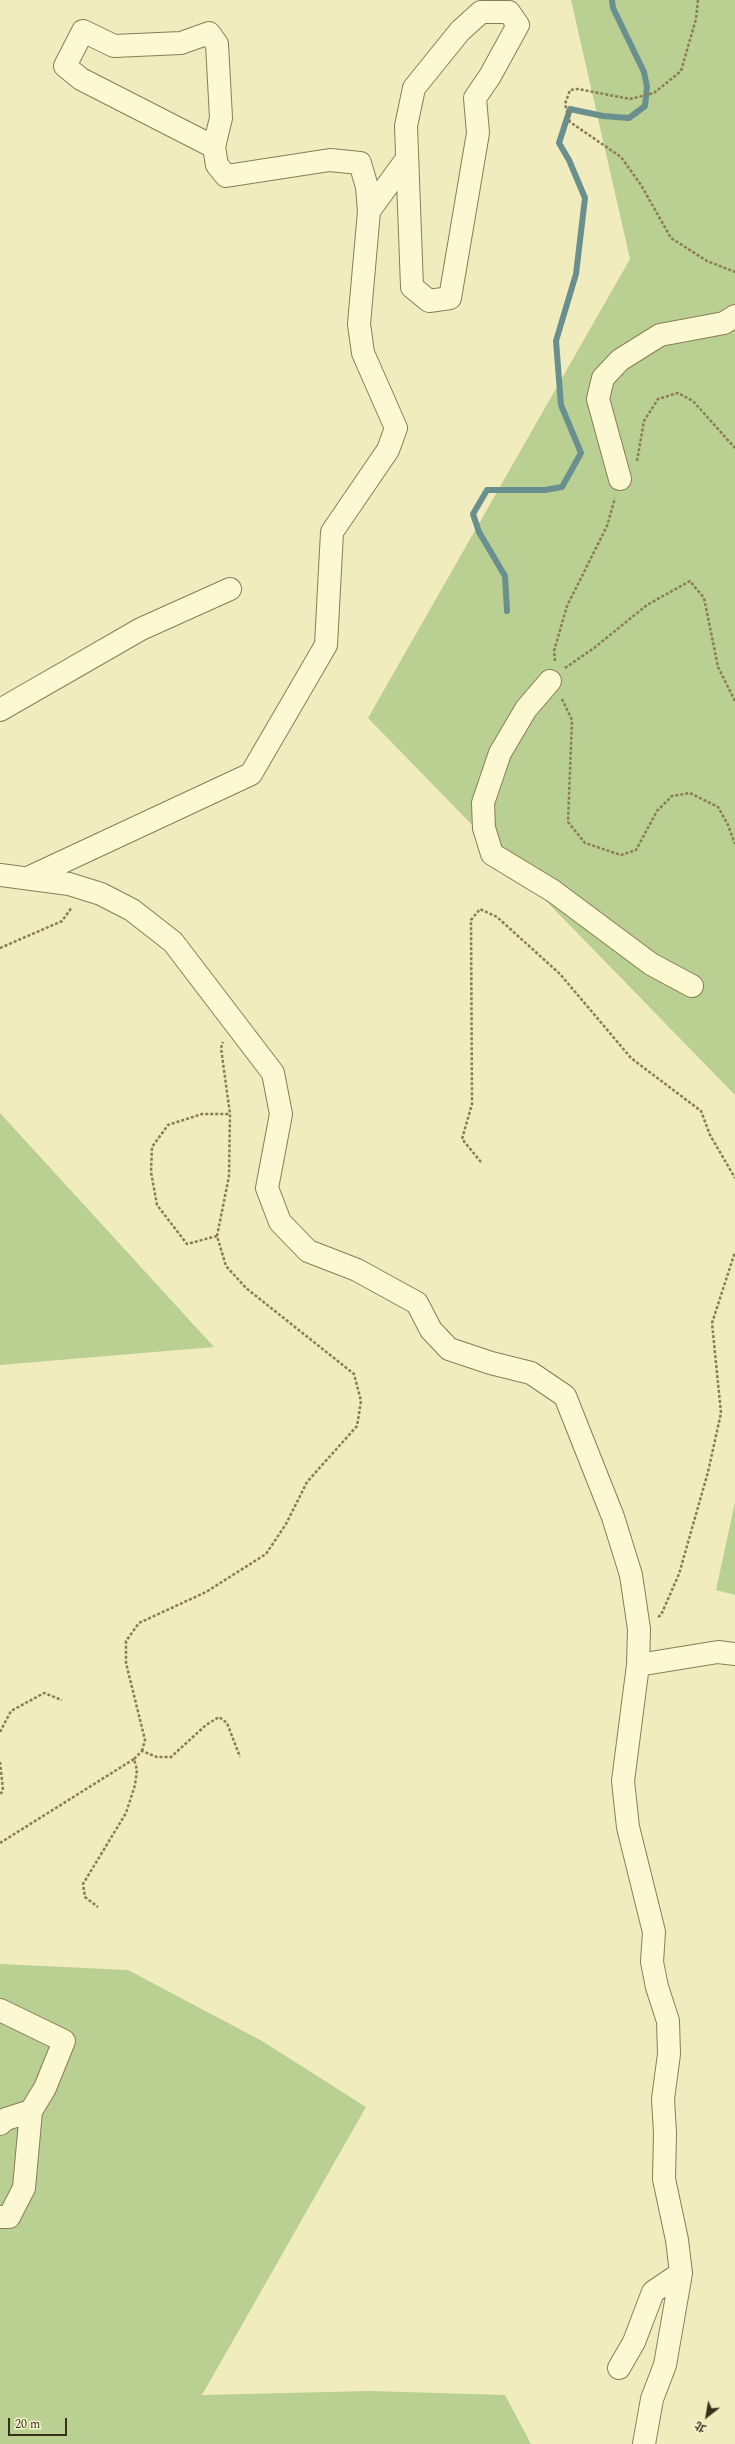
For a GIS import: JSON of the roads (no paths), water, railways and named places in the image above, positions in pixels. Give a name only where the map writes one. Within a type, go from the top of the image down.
[{"type":"street","points":[[369,212],[406,160],[406,126],[414,88],[460,31],[481,12],[509,12],[518,25],[490,76],[475,98],[478,132],[450,298],[429,301],[412,287],[406,160]]},
{"type":"street","points":[[27,879],[251,774],[326,645],[332,532],[388,450],[396,428],[363,353],[359,324],[369,212],[367,187],[360,164],[330,160],[226,176],[217,165],[214,147],[221,110],[217,44],[209,33],[181,43],[114,46],[83,31],[65,66],[81,79],[214,147]]},
{"type":"street","points":[[620,479],[598,399],[603,378],[620,360],[660,335],[724,323],[735,316]]},
{"type":"street","points":[[0,710],[141,630],[230,589]]},
{"type":"street","points":[[552,673],[526,709],[500,753],[483,803],[484,828],[492,854],[553,891],[651,964],[692,986]]},
{"type":"street","points":[[0,876],[69,884],[101,894],[132,910],[173,942],[273,1073],[281,1114],[267,1188],[280,1222],[308,1251],[357,1270],[417,1303],[431,1330],[449,1349],[491,1363],[531,1373],[565,1396],[613,1517],[631,1575],[639,1629],[638,1665],[623,1781],[628,1827],[654,1932],[652,1962],[657,1987],[668,2021],[669,2054],[663,2098],[665,2133],[664,2179],[677,2240],[681,2273],[665,2365],[652,2399],[644,2444]]},
{"type":"street","points":[[638,1665],[718,1652],[735,1654]]},
{"type":"street","points":[[0,2010],[64,2041],[45,2088],[31,2111],[24,2188],[9,2217],[0,2217]]},
{"type":"street","points":[[0,2124],[6,2119],[31,2111]]},
{"type":"street","points":[[619,2368],[634,2342],[653,2292],[681,2273]]},
{"type":"waterway","points":[[507,611],[505,576],[479,532],[473,514],[487,490],[545,490],[562,487],[581,453],[561,405],[556,341],[576,274],[585,198],[569,160],[559,143],[570,109],[603,116],[629,118],[645,106],[647,87],[644,72],[613,8],[612,0]]}]
